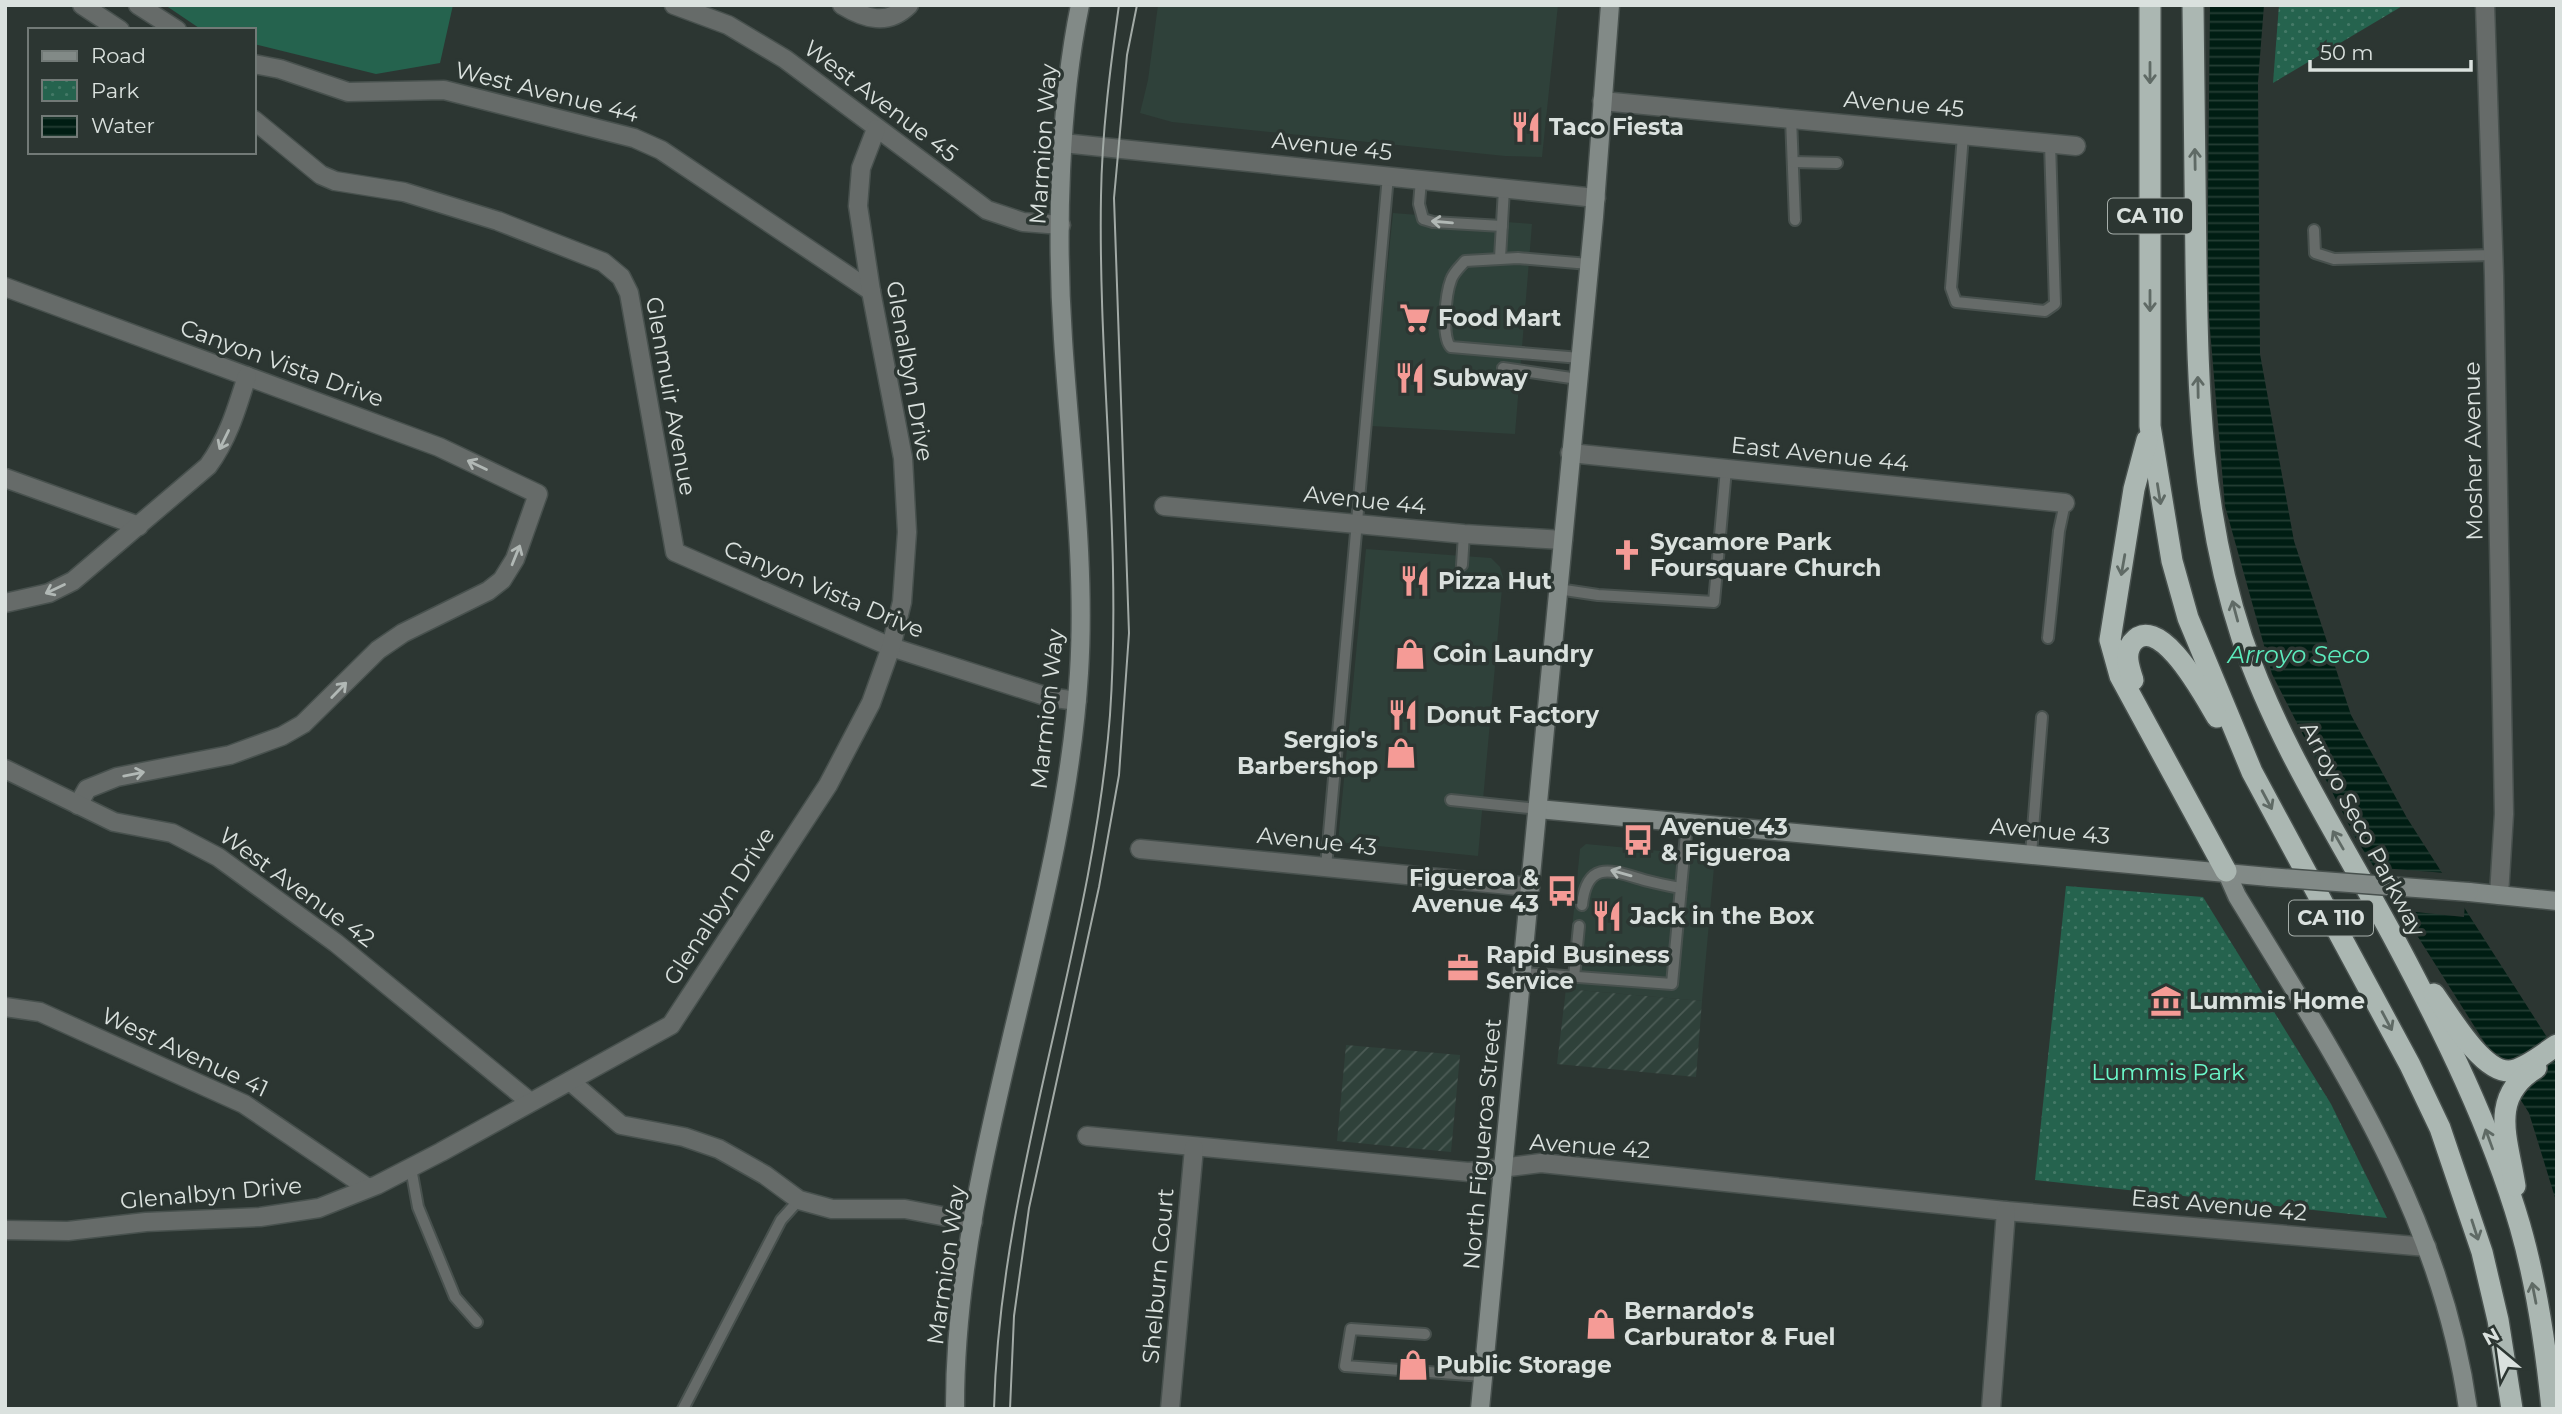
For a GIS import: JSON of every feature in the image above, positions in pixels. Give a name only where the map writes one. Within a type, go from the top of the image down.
[{"type":"highway","name":"CA 110","points":[[2150,5],[2150,426],[2165,527],[2188,618],[2252,772],[2410,1065],[2440,1128],[2482,1252],[2498,1320],[2512,1409]]},
{"type":"highway","name":"Arroyo Seco Parkway","points":[[2193,5],[2199,411],[2207,491],[2223,567],[2242,638],[2290,755],[2396,942],[2472,1093],[2520,1227],[2552,1409]]},
{"type":"highway","points":[[2150,426],[2134,489],[2110,639],[2120,676],[2226,871]]},
{"type":"highway","points":[[2150,728],[2127,664],[2130,645],[2139,636],[2149,635],[2163,642],[2186,666],[2252,772]]},
{"type":"highway","points":[[2396,942],[2469,1042],[2495,1069],[2510,1071],[2557,1045]]},
{"type":"highway","points":[[2520,1227],[2504,1103],[2511,1088],[2526,1074],[2557,1056]]},
{"type":"street","points":[[82,5],[117,28]]},
{"type":"street","points":[[138,5],[174,28]]},
{"type":"street","name":"West Avenue 45","points":[[674,5],[728,25],[785,59],[987,210],[1023,222],[1060,225]]},
{"type":"street","points":[[842,5],[860,16],[875,20],[889,18],[909,5]]},
{"type":"street","name":"Marmion Way","points":[[955,1409],[962,1311],[974,1222],[1061,812],[1077,701],[1082,578],[1063,336],[1060,225],[1063,143],[1080,5]]},
{"type":"street","name":"North Figueroa Street","points":[[1480,1409],[1590,264],[1610,5]]},
{"type":"street","name":"Mosher Avenue","points":[[2484,5],[2493,255],[2504,814],[2499,895]]},
{"type":"street","name":"West Avenue 44","points":[[256,64],[280,69],[348,92],[376,94],[417,89],[444,90],[635,138],[661,150],[871,291]]},
{"type":"street","name":"Avenue 45","points":[[1602,100],[2076,146]]},
{"type":"street","name":"Glenmuir Avenue","points":[[256,122],[321,175],[335,181],[404,192],[498,221],[603,262],[621,278],[629,293],[675,552]]},
{"type":"street","name":"Glenalbyn Drive","points":[[5,1230],[68,1231],[299,1214],[368,1188],[411,1168],[671,1025],[828,785],[871,702],[891,647],[902,602],[906,532],[903,458],[871,291],[858,206],[861,168],[876,129]]},
{"type":"street","name":"Avenue 45","points":[[1063,143],[1596,198]]},
{"type":"street","name":"Canyon Vista Drive","points":[[5,287],[439,447],[538,494],[513,565],[502,579],[488,591],[402,633],[378,650],[303,724],[282,736],[230,755],[117,777],[87,789],[78,805]]},
{"type":"street","points":[[5,603],[49,593],[73,581],[208,466],[221,448],[247,376]]},
{"type":"street","name":"East Avenue 44","points":[[1570,453],[2065,503]]},
{"type":"street","points":[[5,478],[139,526]]},
{"type":"street","name":"Avenue 44","points":[[1164,506],[1464,534],[1563,540]]},
{"type":"street","name":"Canyon Vista Drive","points":[[675,552],[891,647],[1048,697],[1077,701]]},
{"type":"street","name":"West Avenue 42","points":[[5,769],[114,822],[172,833],[218,857],[336,943],[529,1101]]},
{"type":"street","name":"Avenue 43","points":[[1538,809],[2557,901]]},
{"type":"street","name":"Avenue 43","points":[[1140,849],[1531,887]]},
{"type":"street","points":[[2226,871],[2237,896],[2370,1116],[2427,1247],[2448,1311],[2468,1409]]},
{"type":"street","name":"West Avenue 41","points":[[5,1007],[40,1012],[244,1104],[368,1188]]},
{"type":"street","points":[[570,1081],[621,1125],[684,1137],[719,1149],[765,1175],[799,1200],[832,1209],[905,1209],[974,1222]]},
{"type":"street","name":"Avenue 42","points":[[1087,1136],[1469,1172],[1541,1163],[2006,1210]]},
{"type":"street","name":"Shelburn Court","points":[[1170,1409],[1194,1148]]},
{"type":"street","points":[[1991,1409],[2006,1210]]},
{"type":"street","name":"East Avenue 42","points":[[2006,1210],[2427,1247]]},
{"type":"lane","points":[[1791,118],[1794,220]]},
{"type":"lane","points":[[1963,135],[1951,288],[1956,302],[2045,311],[2055,304],[2050,143]]},
{"type":"lane","points":[[1793,162],[1837,163]]},
{"type":"lane","points":[[1326,867],[1359,524],[1388,176]]},
{"type":"lane","points":[[1422,180],[1419,204],[1423,219],[1433,222],[1502,226]]},
{"type":"lane","points":[[1500,258],[1504,188]]},
{"type":"lane","points":[[2314,230],[2315,253],[2334,259],[2493,255]]},
{"type":"lane","points":[[1580,359],[1448,346],[1444,327],[1451,279],[1465,261],[1500,258],[1590,264]]},
{"type":"lane","points":[[1503,368],[1578,379]]},
{"type":"lane","points":[[1558,589],[1598,595],[1714,602],[1726,469]]},
{"type":"lane","points":[[2048,638],[2059,531],[2065,503]]},
{"type":"lane","points":[[1462,565],[1464,534]]},
{"type":"lane","points":[[2031,854],[2042,717]]},
{"type":"lane","points":[[1451,800],[1538,809]]},
{"type":"lane","points":[[1523,974],[1672,984],[1687,823]]},
{"type":"lane","points":[[1582,905],[1584,888],[1592,876],[1607,869],[1681,888]]},
{"type":"lane","points":[[1574,977],[1579,926]]},
{"type":"lane","points":[[411,1168],[418,1207],[455,1297],[477,1322]]},
{"type":"lane","points":[[683,1409],[780,1220],[799,1200]]},
{"type":"lane","points":[[1425,1334],[1351,1329],[1345,1366],[1483,1376]]},
{"type":"shaded area","points":[[1158,5],[1558,5],[1542,157],[1505,156],[1172,122],[1140,113],[1148,80]]},
{"type":"shaded area","points":[[1393,213],[1532,224],[1515,434],[1371,426]]},
{"type":"shaded area","points":[[1366,549],[1491,558],[1500,567],[1503,577],[1478,856],[1338,842]]},
{"type":"shaded area","points":[[1586,844],[1715,856],[1702,1001],[1566,989],[1580,849]]},
{"type":"shaded area","points":[[1566,989],[1702,1001],[1696,1077],[1557,1064]]},
{"type":"shaded area","points":[[1346,1045],[1460,1055],[1451,1152],[1337,1141]]},
{"type":"green space","points":[[165,5],[453,5],[440,63],[376,74],[256,44],[256,28],[199,28]]},
{"type":"green space","points":[[2279,5],[2404,5],[2273,83]]},
{"type":"green space","name":"Lummis Park","points":[[2066,886],[2203,897],[2331,1104],[2387,1218],[2035,1180]]},
{"type":"water","name":"Arroyo Seco","points":[[2210,5],[2264,5],[2258,82],[2260,354],[2294,541],[2351,715],[2407,818],[2557,1053],[2557,1204],[2529,1113],[2355,837],[2272,674],[2225,506],[2207,294]]},
{"type":"pier","points":[[2369,867],[2446,873],[2465,904],[2464,917],[2396,910]]},
{"type":"tram line","points":[[994,1409],[1000,1321],[1012,1234],[1085,889],[1100,803],[1110,715],[1113,650],[1112,520],[1103,326],[1101,196],[1107,100],[1119,5]]},
{"type":"tram line","points":[[1010,1409],[1014,1316],[1029,1208],[1099,887],[1119,775],[1129,633],[1114,198],[1127,55],[1137,5]]},
{"type":"place","name":"Taco Fiesta","points":[[1526,127]]},
{"type":"place","name":"Food Mart","points":[[1415,318]]},
{"type":"place","name":"Subway","points":[[1410,378]]},
{"type":"place","name":"Sycamore Park Foursquare Church","points":[[1627,555]]},
{"type":"place","name":"Pizza Hut","points":[[1415,581]]},
{"type":"place","name":"Coin Laundry","points":[[1410,654]]},
{"type":"place","name":"Donut Factory","points":[[1403,715]]},
{"type":"place","name":"Sergio's Barbershop","points":[[1401,753]]},
{"type":"place","name":"Avenue 43 & Figueroa","points":[[1638,840]]},
{"type":"place","name":"Figueroa & Avenue 43","points":[[1562,891]]},
{"type":"place","name":"Jack in the Box","points":[[1607,916]]},
{"type":"place","name":"Rapid Business Service","points":[[1463,968]]},
{"type":"place","name":"Lummis Home","points":[[2166,1001]]},
{"type":"place","name":"Bernardo's Carburator & Fuel","points":[[1601,1324]]},
{"type":"place","name":"Public Storage","points":[[1413,1365]]}]
